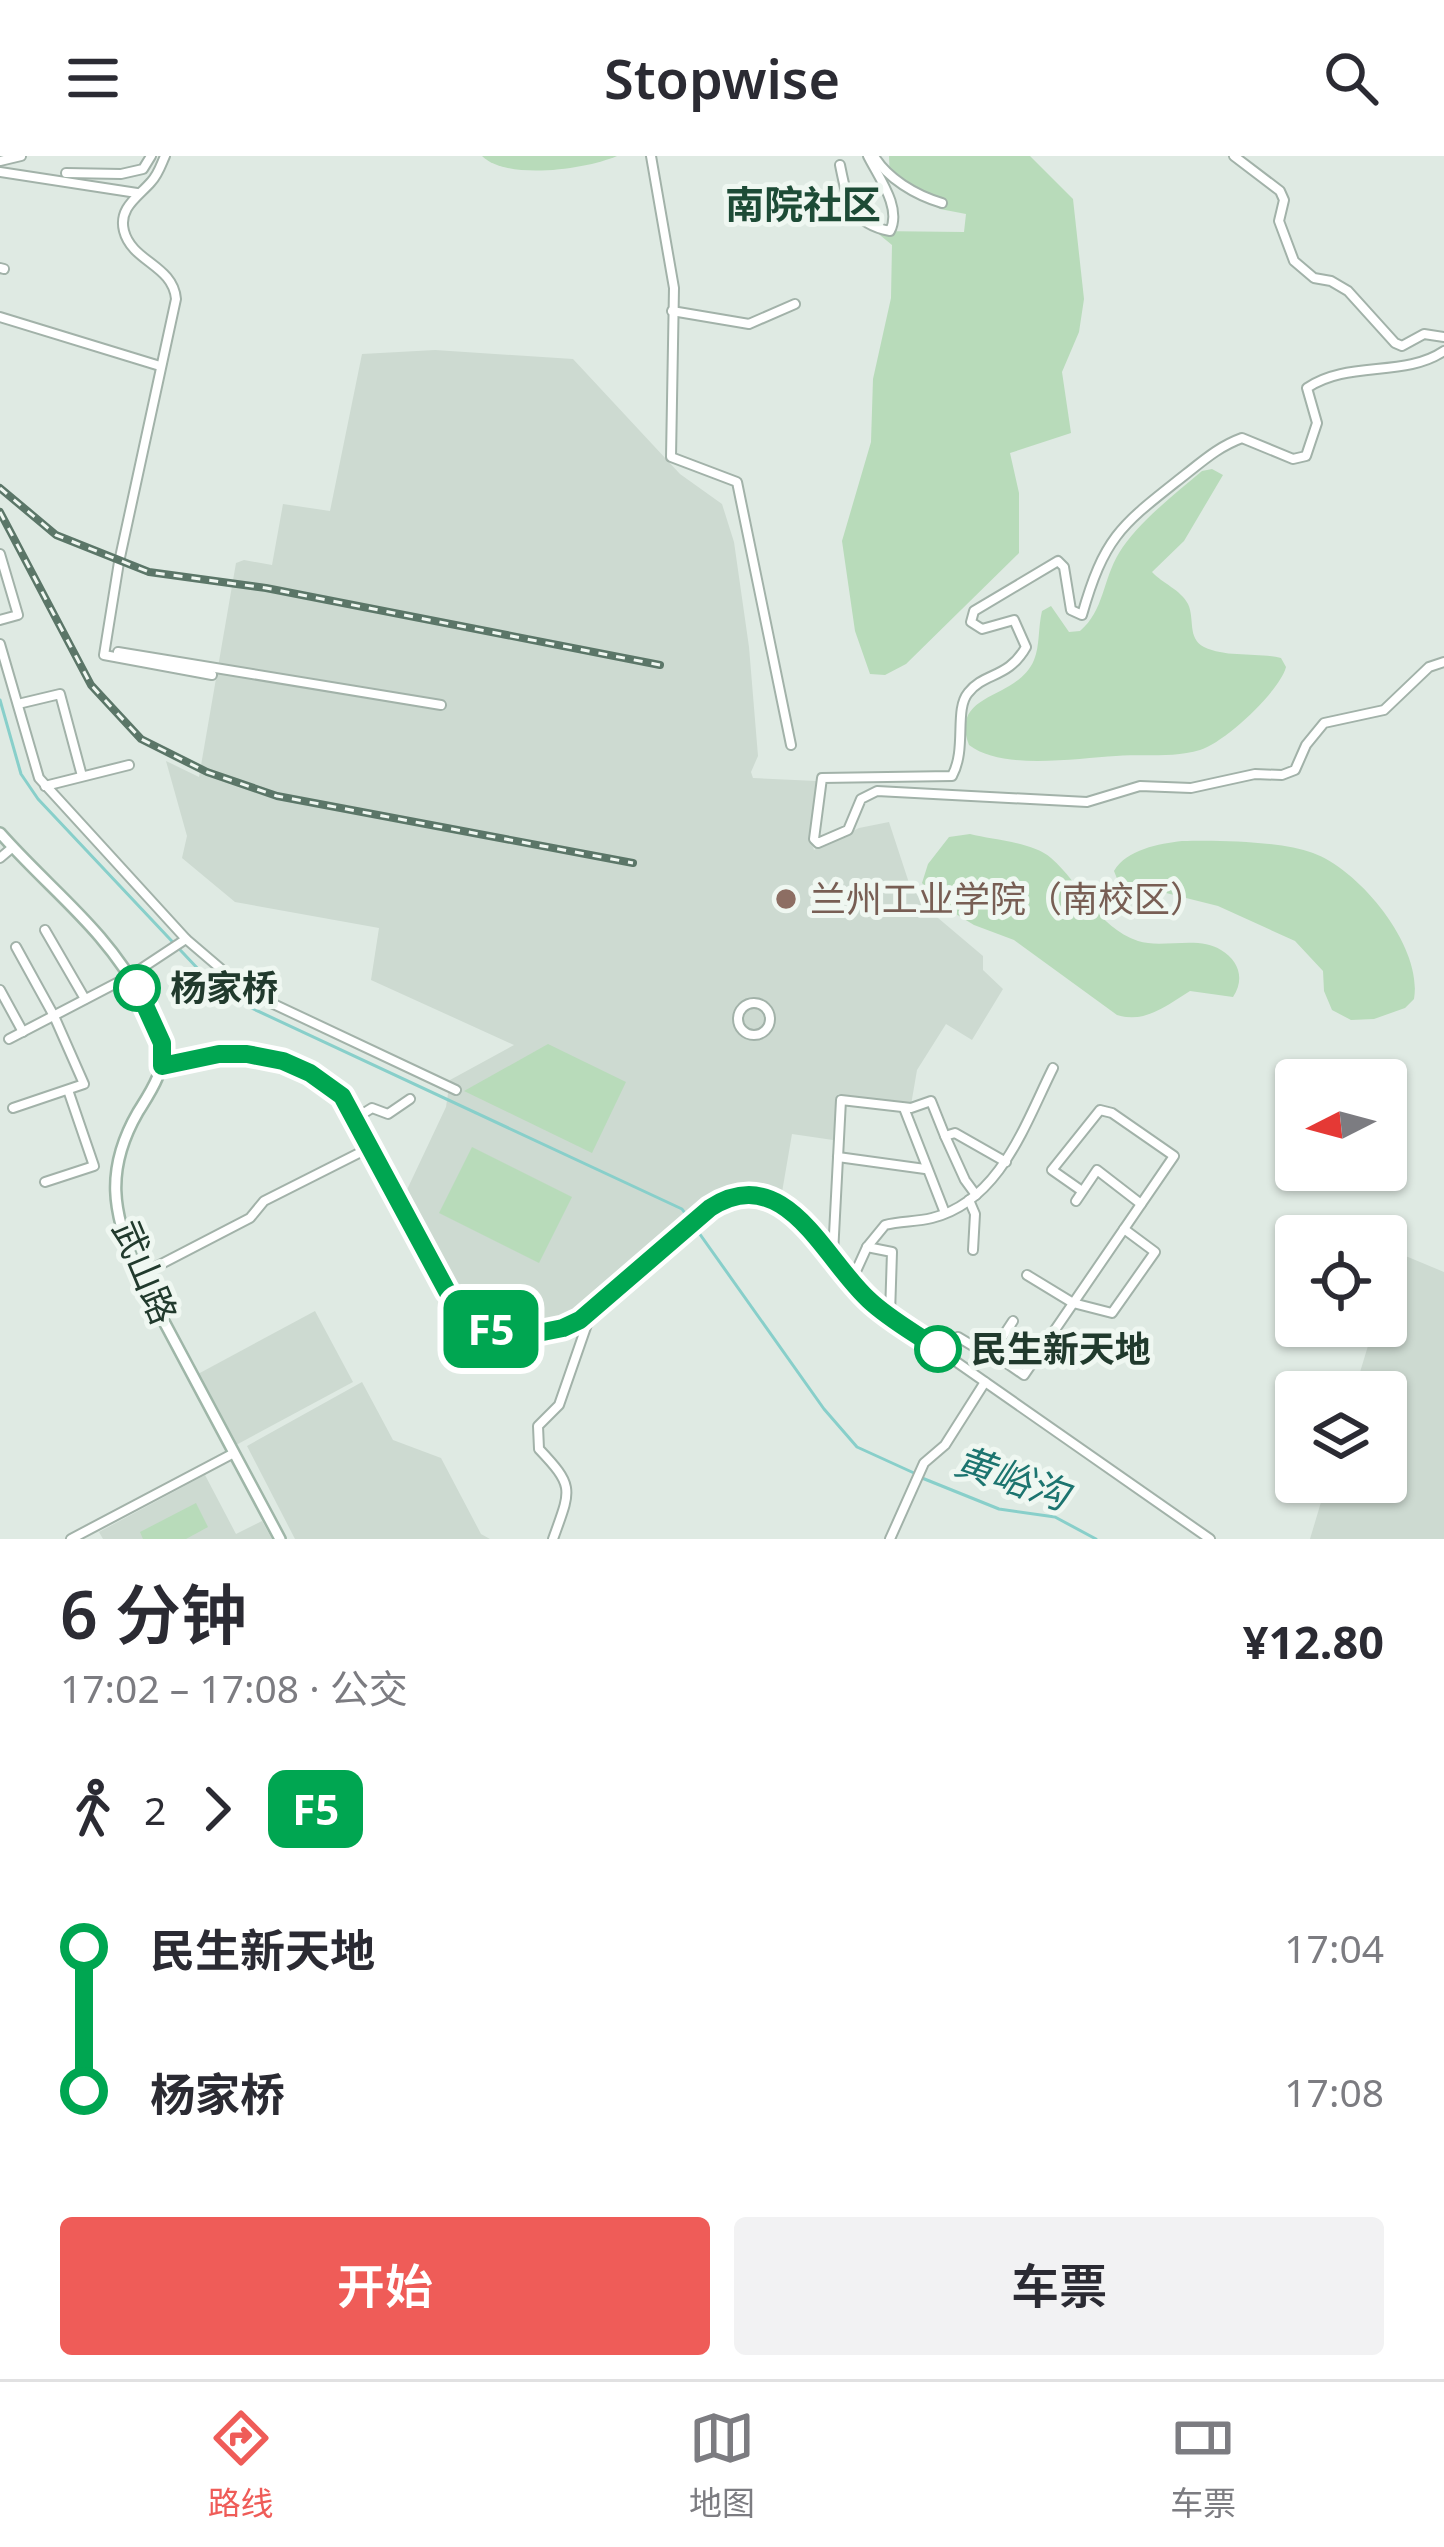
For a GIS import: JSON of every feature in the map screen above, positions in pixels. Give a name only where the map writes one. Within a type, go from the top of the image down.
[{"type":"main road","points":[[0,832],[93,925],[130,976],[162,1043],[162,1066]]},
{"type":"main road","name":"武山路","points":[[162,1066],[125,1137],[114,1172],[120,1225],[140,1275],[280,1539]]},
{"type":"street","points":[[0,161],[21,156]]},
{"type":"street","points":[[66,173],[121,174],[143,169],[151,156]]},
{"type":"street","points":[[165,156],[155,177],[126,210],[124,233],[166,274],[175,290],[104,655],[212,675]]},
{"type":"street","points":[[651,156],[674,288],[671,457],[737,482],[790,745]]},
{"type":"street","points":[[840,165],[854,214],[890,231],[895,217],[871,156]]},
{"type":"street","points":[[871,156],[900,183],[941,203]]},
{"type":"street","points":[[1234,156],[1280,190],[1284,200],[1279,221],[1294,261],[1314,278],[1348,291],[1395,344],[1402,346],[1424,334],[1444,337]]},
{"type":"street","points":[[0,172],[138,194]]},
{"type":"street","points":[[673,311],[749,324],[796,304]]},
{"type":"street","points":[[0,317],[160,366]]},
{"type":"street","points":[[1444,351],[1422,364],[1334,376],[1307,388],[1318,423],[1306,456],[1293,458],[1242,438],[1222,445],[1124,522],[1095,568],[1082,615],[1071,610],[1064,567],[1058,561],[974,611],[971,622],[982,629],[1014,620],[1026,647],[1016,665],[969,690],[962,705],[961,760],[952,776],[822,778],[814,839],[818,843],[848,830],[862,799],[877,791],[1087,802],[1140,786],[1192,788],[1255,774],[1282,775],[1294,770],[1324,723],[1384,710],[1429,667],[1444,662]]},
{"type":"street","points":[[0,554],[18,615],[0,620]]},
{"type":"street","points":[[0,644],[40,778],[184,942],[248,992],[456,1090]]},
{"type":"street","points":[[104,651],[441,706]]},
{"type":"street","points":[[18,704],[60,694],[82,776]]},
{"type":"street","points":[[46,786],[129,765]]},
{"type":"street","points":[[0,858],[13,847]]},
{"type":"street","points":[[45,930],[85,999]]},
{"type":"street","points":[[9,1039],[184,942]]},
{"type":"street","points":[[13,1108],[84,1084],[16,947]]},
{"type":"street","points":[[0,991],[23,1032]]},
{"type":"street","points":[[755,1003],[766,1009],[770,1021],[764,1032],[752,1036],[741,1030],[737,1018],[743,1006],[755,1003]]},
{"type":"street","points":[[162,1066],[219,1054],[247,1054],[283,1061],[342,1096],[440,1279],[462,1308],[494,1330],[533,1334],[563,1328],[722,1200],[762,1195],[783,1205],[872,1303],[1210,1539]]},
{"type":"street","points":[[852,1280],[867,1247],[884,1225],[945,1213],[973,1197],[1006,1162],[1053,1068]]},
{"type":"street","points":[[45,1182],[94,1166],[68,1090]]},
{"type":"street","points":[[356,1118],[372,1108],[388,1114],[410,1099]]},
{"type":"street","points":[[833,1255],[841,1100],[904,1108],[931,1102],[973,1197],[973,1250]]},
{"type":"street","points":[[904,1108],[945,1213]]},
{"type":"street","points":[[945,1354],[958,1337],[1024,1375],[1174,1156],[1104,1110],[1093,1115],[1052,1170],[1082,1191]]},
{"type":"street","points":[[945,1136],[955,1133],[1006,1162]]},
{"type":"street","points":[[140,1275],[250,1218],[264,1201],[371,1147]]},
{"type":"street","points":[[838,1156],[925,1169]]},
{"type":"street","points":[[1076,1201],[1097,1170],[1141,1204]]},
{"type":"street","points":[[1027,1274],[1073,1303],[1112,1313],[1155,1252],[1124,1229]]},
{"type":"street","points":[[867,1247],[892,1252],[890,1316]]},
{"type":"street","points":[[553,1539],[566,1485],[556,1462],[539,1449],[538,1426],[560,1405],[592,1309]]},
{"type":"street","points":[[992,1353],[1013,1321]]},
{"type":"street","points":[[890,1539],[924,1463],[945,1445],[985,1382]]},
{"type":"street","points":[[71,1539],[235,1453]]},
{"type":"shaded area","points":[[435,350],[573,359],[680,474],[722,504],[734,542],[749,647],[758,756],[753,778],[816,781],[814,850],[859,828],[889,822],[910,886],[931,912],[983,956],[983,970],[1003,989],[972,1040],[946,1024],[917,1070],[911,1105],[838,1094],[833,1140],[792,1134],[781,1198],[760,1187],[720,1193],[558,1323],[527,1330],[499,1327],[467,1307],[438,1269],[404,1196],[446,1107],[450,1080],[514,1045],[371,980],[379,928],[235,902],[182,858],[187,836],[166,761],[199,777],[236,563],[272,565],[283,504],[330,511],[362,354]]},
{"type":"shaded area","points":[[1407,1257],[1444,1272],[1444,1539],[1310,1539],[1321,1503],[1407,1503],[1407,1371],[1360,1371],[1368,1347],[1407,1347]]},
{"type":"shaded area","points":[[315,1311],[353,1382],[236,1445],[198,1374]]},
{"type":"shaded area","points":[[362,1382],[393,1440],[441,1458],[481,1534],[490,1539],[295,1539],[247,1446]]},
{"type":"shaded area","points":[[205,1475],[236,1534],[262,1521],[272,1539],[103,1539],[99,1532]]},
{"type":"green space","points":[[482,156],[617,156],[568,168],[528,170],[494,164]]},
{"type":"green space","points":[[889,156],[1030,156],[1073,199],[1084,299],[1079,332],[1062,372],[1071,433],[1010,453],[1019,493],[1019,553],[906,664],[885,675],[870,674],[855,631],[842,541],[871,442],[873,379],[891,298],[892,245],[875,231],[964,232],[966,214],[940,209],[890,181]]},
{"type":"green space","points":[[1212,469],[1223,475],[1184,541],[1152,572],[1185,599],[1195,639],[1204,647],[1281,658],[1286,667],[1282,677],[1262,702],[1210,745],[1180,754],[1020,760],[983,753],[969,745],[968,715],[1026,673],[1034,660],[1042,611],[1051,606],[1069,632],[1080,631],[1094,614],[1127,542],[1168,499],[1202,471]]},
{"type":"green space","points":[[970,834],[1024,845],[1051,858],[1111,926],[1138,941],[1202,943],[1221,950],[1238,971],[1233,997],[1190,991],[1146,1015],[1117,1015],[1014,940],[946,908],[922,883],[928,864],[949,837]]},
{"type":"green space","points":[[1182,841],[1283,846],[1331,862],[1368,893],[1398,934],[1409,957],[1414,999],[1405,1008],[1374,1019],[1351,1020],[1332,1010],[1323,971],[1295,941],[1218,906],[1118,881],[1114,871],[1127,857]]},
{"type":"green space","points":[[548,1044],[626,1082],[592,1153],[464,1091]]},
{"type":"green space","points":[[472,1147],[572,1197],[539,1263],[439,1213]]},
{"type":"green space","points":[[196,1503],[208,1527],[186,1539],[143,1539],[140,1532]]},
{"type":"waterway","points":[[0,700],[21,774],[38,799],[216,988],[682,1209],[824,1409],[857,1447],[914,1473]]},
{"type":"waterway","name":"黄峪沟","points":[[922,1478],[999,1509],[1055,1517],[1096,1539]]},
{"type":"railway","points":[[0,488],[56,535],[149,572],[266,588],[660,665]]},
{"type":"railway","points":[[0,512],[91,685],[141,739],[207,772],[277,796],[633,863]]},
{"type":"bus line","name":"F5","points":[[137,988],[162,1043],[162,1066],[219,1054],[247,1054],[283,1061],[342,1096],[447,1291],[494,1330],[533,1334],[580,1320],[710,1208],[748,1194],[783,1205],[872,1303],[938,1349]]},
{"type":"place","name":"兰州工业学院（南校区）","points":[[786,899]]},
{"type":"place","name":"杨家桥","points":[[137,988]]},
{"type":"place","name":"民生新天地","points":[[938,1349]]},
{"type":"district","name":"南院社区","points":[[803,205]]}]
